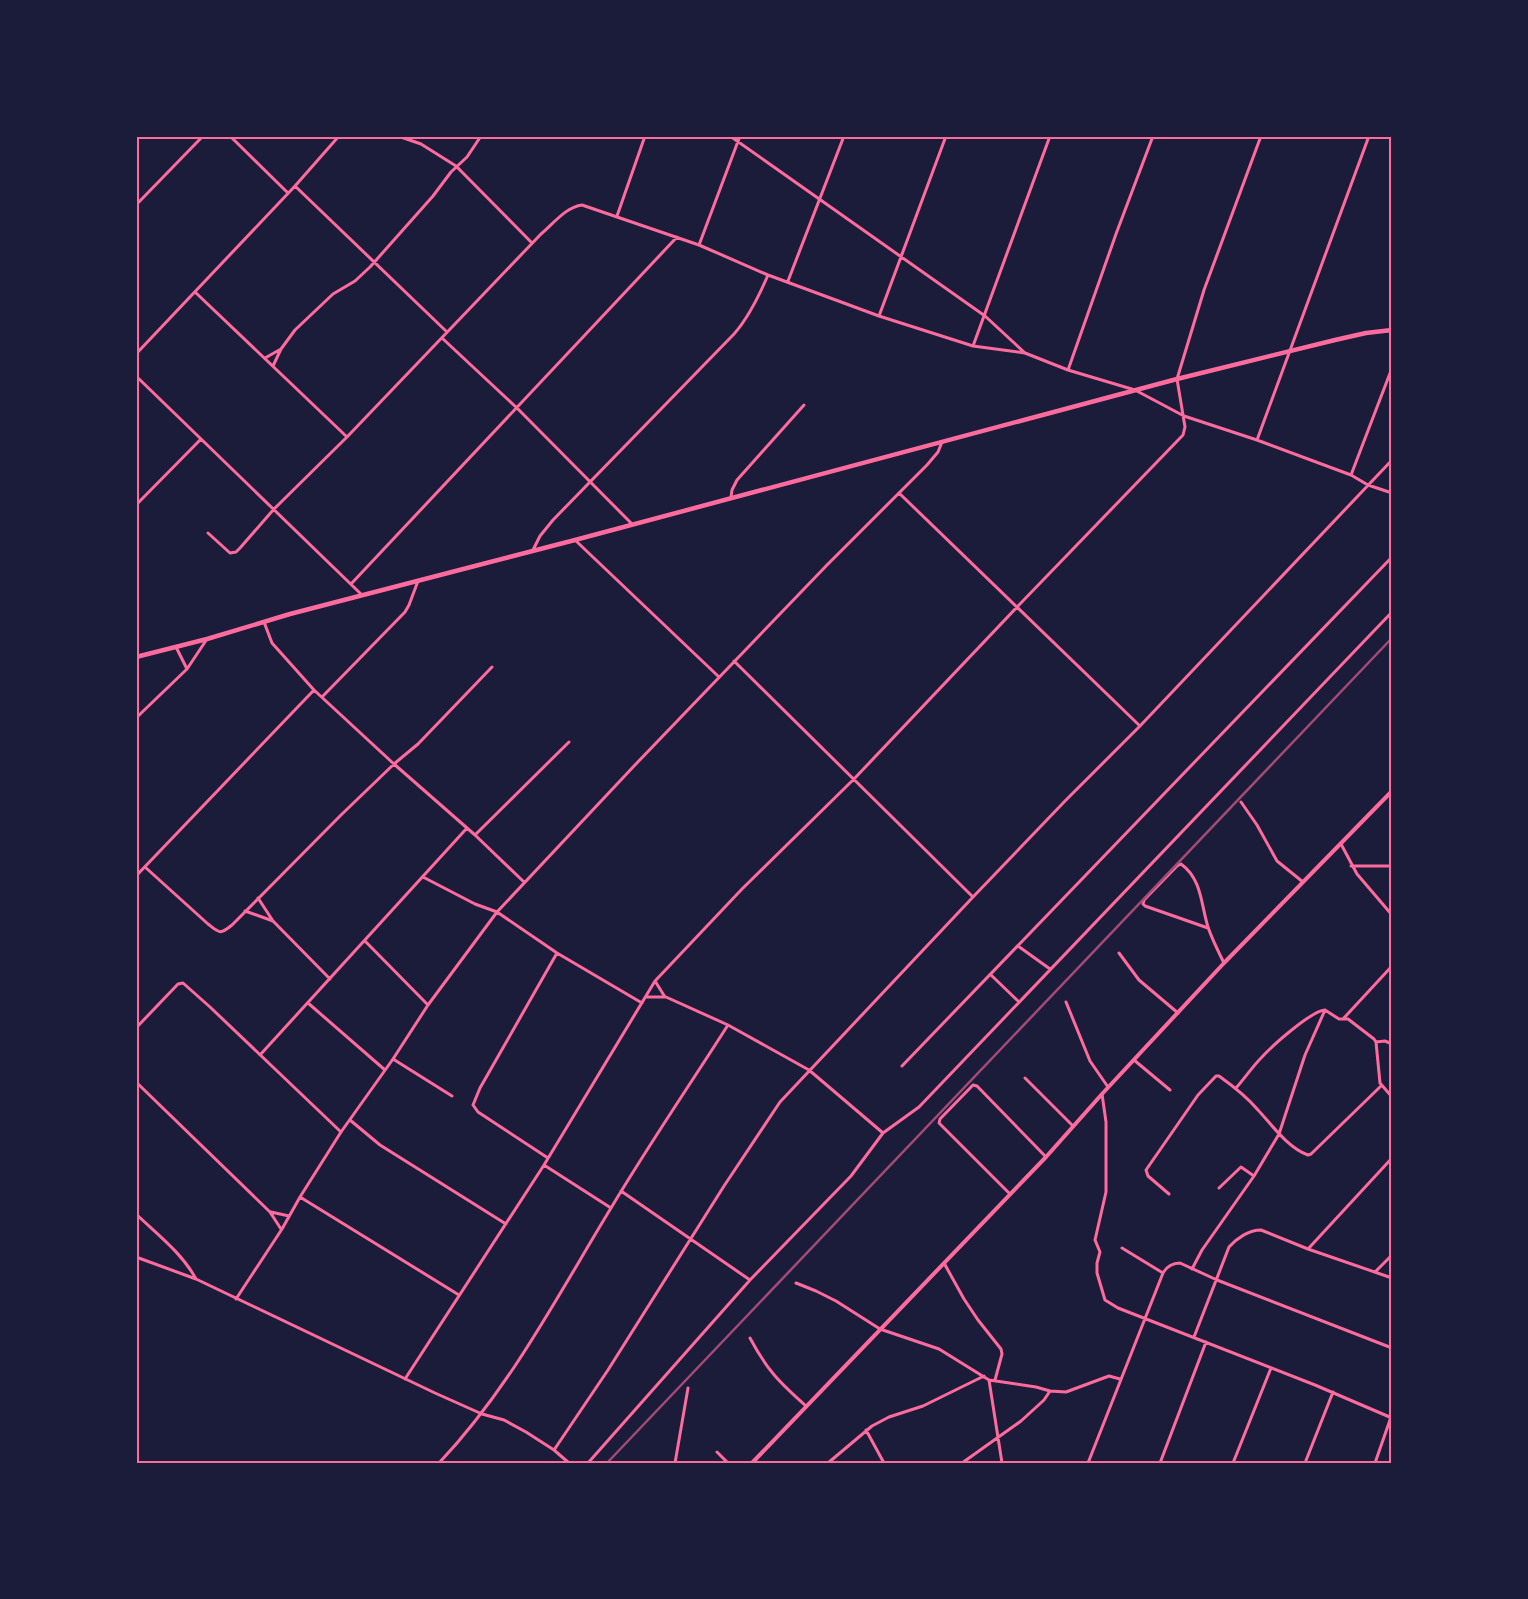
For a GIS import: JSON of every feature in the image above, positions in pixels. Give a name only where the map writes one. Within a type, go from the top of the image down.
[{"type":"main road","points":[[136,657],[207,640],[264,621],[1177,379],[1366,333],[1392,330]]},
{"type":"street","points":[[136,205],[203,136]]},
{"type":"street","points":[[230,136],[288,193]]},
{"type":"street","points":[[136,354],[295,186],[339,136]]},
{"type":"street","points":[[398,136],[422,144],[456,166],[532,243]]},
{"type":"street","points":[[273,366],[281,349],[295,330],[334,294],[360,276],[433,196],[456,166],[470,154],[481,136]]},
{"type":"street","points":[[617,216],[645,136]]},
{"type":"street","points":[[730,136],[819,201],[985,316],[1025,354]]},
{"type":"street","points":[[699,245],[740,136]]},
{"type":"street","points":[[788,282],[844,136]]},
{"type":"street","points":[[880,316],[946,136]]},
{"type":"street","points":[[973,346],[1050,136]]},
{"type":"street","points":[[1068,370],[1153,136]]},
{"type":"street","points":[[405,1380],[544,1165],[655,981],[742,889],[854,779],[1183,434],[1185,427],[1184,416],[1177,379],[1204,290],[1261,136]]},
{"type":"street","points":[[1257,440],[1368,136]]},
{"type":"street","points":[[295,186],[447,332]]},
{"type":"street","points":[[208,533],[230,553],[240,548],[274,510],[347,438],[532,243],[574,206],[582,205],[699,245],[768,275],[880,316],[973,346],[1025,354],[1068,370],[1135,390],[1184,416],[1257,440],[1392,494]]},
{"type":"street","points":[[351,584],[677,238]]},
{"type":"street","points":[[533,550],[548,526],[738,330],[760,294],[768,275]]},
{"type":"street","points":[[195,292],[347,438]]},
{"type":"street","points":[[442,338],[517,408],[632,524]]},
{"type":"street","points":[[265,358],[281,349]]},
{"type":"street","points":[[1351,476],[1392,368]]},
{"type":"street","points":[[136,376],[362,595]]},
{"type":"street","points":[[731,497],[737,480],[804,405]]},
{"type":"street","points":[[136,505],[201,438]]},
{"type":"street","points":[[236,1299],[282,1229],[341,1132],[393,1059],[428,1005],[497,912],[734,661],[934,457],[942,442]]},
{"type":"street","points":[[554,1450],[613,1362],[780,1102],[973,897],[1140,726],[1392,460]]},
{"type":"street","points":[[899,493],[1140,726]]},
{"type":"street","points":[[575,540],[719,677]]},
{"type":"street","points":[[902,1066],[1392,557]]},
{"type":"street","points":[[322,697],[405,612],[418,581]]},
{"type":"street","points":[[588,1463],[750,1280],[851,1176],[883,1133],[919,1106],[1392,612]]},
{"type":"street","points":[[264,621],[272,643],[314,690],[394,764],[468,828],[524,882]]},
{"type":"street","points":[[136,718],[187,669],[207,640]]},
{"type":"street","points":[[176,646],[187,669]]},
{"type":"street","points":[[734,661],[973,897]]},
{"type":"street","points":[[145,867],[218,932],[224,932],[394,764],[414,748],[492,668]]},
{"type":"street","points":[[136,876],[314,690]]},
{"type":"street","points":[[475,835],[569,742]]},
{"type":"street","points":[[752,1463],[1046,1157],[1108,1087],[1224,963],[1392,791]]},
{"type":"street","points":[[1241,802],[1257,825],[1277,861],[1303,882]]},
{"type":"street","points":[[260,1055],[468,828]]},
{"type":"street","points":[[1341,844],[1351,866],[1392,915]]},
{"type":"street","points":[[1208,928],[1145,906],[1143,904],[1144,900],[1168,874],[1181,864],[1191,874],[1199,889],[1208,928],[1224,963]]},
{"type":"street","points":[[1351,866],[1392,866]]},
{"type":"street","points":[[423,877],[475,904],[497,912],[557,953],[642,1003]]},
{"type":"street","points":[[258,898],[272,921],[330,979]]},
{"type":"street","points":[[245,912],[272,921]]},
{"type":"street","points":[[365,941],[428,1005]]},
{"type":"street","points":[[1018,946],[1050,969]]},
{"type":"street","points":[[548,1158],[478,1112],[473,1105],[480,1088],[557,953]]},
{"type":"street","points":[[1119,953],[1139,980],[1178,1013]]},
{"type":"street","points":[[1343,1019],[1392,966]]},
{"type":"street","points":[[991,975],[1019,1002]]},
{"type":"street","points":[[655,981],[666,997]]},
{"type":"street","points":[[136,1028],[178,984],[183,983],[341,1132]]},
{"type":"street","points":[[646,997],[666,997],[728,1026],[809,1070],[883,1133]]},
{"type":"street","points":[[1066,1002],[1090,1061],[1108,1087]]},
{"type":"street","points":[[308,1003],[385,1070]]},
{"type":"street","points":[[1325,1010],[1339,1019],[1348,1018],[1376,1042],[1392,1044]]},
{"type":"street","points":[[1236,1088],[1262,1057],[1314,1014],[1325,1010]]},
{"type":"street","points":[[1192,1269],[1202,1250],[1254,1176],[1279,1134],[1305,1055],[1325,1010]]},
{"type":"street","points":[[439,1463],[482,1414],[549,1313],[621,1191],[728,1026]]},
{"type":"street","points":[[1376,1042],[1381,1086],[1392,1097]]},
{"type":"street","points":[[393,1059],[452,1096]]},
{"type":"street","points":[[1134,1060],[1170,1090]]},
{"type":"street","points":[[1170,1194],[1148,1176],[1147,1168],[1198,1095],[1214,1078],[1219,1076],[1236,1088],[1259,1110],[1279,1134],[1304,1154],[1311,1154],[1381,1086]]},
{"type":"street","points":[[1025,1078],[1073,1126]]},
{"type":"street","points":[[136,1082],[270,1212],[282,1229]]},
{"type":"street","points":[[1010,1194],[939,1123],[940,1119],[964,1093],[973,1085],[977,1086],[1046,1157]]},
{"type":"street","points":[[1102,1094],[1106,1122],[1106,1192],[1095,1240],[1100,1252],[1097,1273],[1103,1296],[1108,1303],[1333,1392],[1392,1418],[1375,1463]]},
{"type":"street","points":[[350,1120],[380,1145],[506,1224]]},
{"type":"street","points":[[1308,1249],[1392,1158]]},
{"type":"street","points":[[544,1165],[611,1208]]},
{"type":"street","points":[[1218,1188],[1240,1167],[1254,1176]]},
{"type":"street","points":[[621,1191],[750,1280]]},
{"type":"street","points":[[300,1197],[459,1295]]},
{"type":"street","points":[[270,1212],[289,1216]]},
{"type":"street","points":[[136,1214],[181,1257],[196,1280]]},
{"type":"street","points":[[1194,1337],[1231,1245],[1253,1230],[1261,1230],[1308,1249],[1392,1278]]},
{"type":"street","points":[[1122,1248],[1163,1273]]},
{"type":"street","points":[[1375,1273],[1392,1255]]},
{"type":"street","points":[[136,1257],[196,1280],[405,1380],[482,1414],[512,1424],[554,1450],[569,1463]]},
{"type":"street","points":[[944,1263],[964,1299],[1001,1349],[1002,1354],[995,1380]]},
{"type":"street","points":[[1088,1463],[1163,1273],[1167,1267],[1174,1263],[1180,1263],[1217,1280],[1392,1348]]},
{"type":"street","points":[[796,1283],[816,1290],[880,1329],[939,1350],[989,1380],[1066,1392],[1109,1376],[1120,1379]]},
{"type":"street","points":[[750,1338],[770,1372],[806,1406]]},
{"type":"street","points":[[1160,1463],[1206,1342]]},
{"type":"street","points":[[1233,1463],[1272,1368]]},
{"type":"street","points":[[828,1463],[866,1430],[889,1417],[923,1406],[984,1376]]},
{"type":"street","points":[[989,1380],[996,1412],[1002,1463]]},
{"type":"street","points":[[675,1463],[688,1388]]},
{"type":"street","points":[[962,1463],[1021,1421],[1038,1406],[1050,1391]]},
{"type":"street","points":[[1305,1463],[1333,1392]]},
{"type":"street","points":[[866,1430],[884,1463]]},
{"type":"street","points":[[716,1452],[728,1463]]},
{"type":"street","points":[[758,1457],[758,1463]]},
{"type":"railway","points":[[607,1463],[1392,638]]}]
